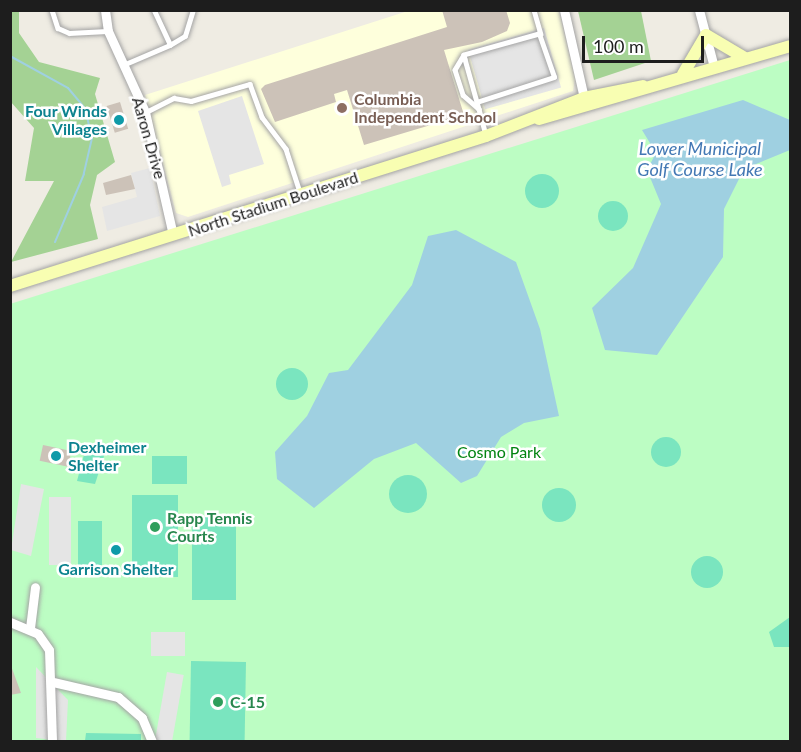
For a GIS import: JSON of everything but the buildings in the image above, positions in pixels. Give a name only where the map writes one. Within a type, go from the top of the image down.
[{"type":"main road","points":[[681,75],[706,35],[745,58]]},
{"type":"main road","name":"North Stadium Boulevard","points":[[14,284],[486,136],[536,119],[584,98],[643,86],[790,46]]},
{"type":"main road","name":"North Stadium Boulevard","points":[[536,119],[576,112],[643,86]]},
{"type":"main road","points":[[10,292],[14,284]]},
{"type":"street","name":"Aaron Drive","points":[[105,10],[108,31],[145,112],[173,235]]},
{"type":"street","points":[[564,10],[584,98]]},
{"type":"street","points":[[699,10],[714,67]]},
{"type":"street","points":[[30,628],[35,587]]},
{"type":"street","points":[[10,622],[30,628],[49,650],[53,682],[52,741]]},
{"type":"street","points":[[53,682],[118,697],[142,718],[152,741]]},
{"type":"lane","points":[[52,10],[58,28],[69,33],[108,31]]},
{"type":"lane","points":[[154,10],[170,45]]},
{"type":"lane","points":[[123,65],[185,36],[193,10]]},
{"type":"lane","points":[[477,102],[551,80],[554,73],[534,10]]},
{"type":"lane","points":[[479,109],[463,94],[454,70],[464,55],[535,34],[542,37]]},
{"type":"lane","points":[[464,55],[486,136]]},
{"type":"lane","points":[[145,112],[174,98],[191,100],[250,84],[262,117],[286,149],[301,195]]},
{"type":"shaded area","name":"Columbia Independent School","points":[[411,10],[559,11],[575,79],[573,91],[188,217],[176,213],[145,95]]},
{"type":"shaded area","points":[[544,28],[561,88],[485,109],[468,50]]},
{"type":"shaded area","points":[[242,96],[264,164],[229,175],[231,184],[222,187],[198,111]]},
{"type":"shaded area","points":[[150,168],[160,216],[107,231],[102,207],[137,197],[131,173]]},
{"type":"shaded area","points":[[21,484],[44,489],[31,556],[11,550]]},
{"type":"shaded area","points":[[49,497],[71,497],[71,565],[49,565]]},
{"type":"shaded area","points":[[151,632],[185,632],[185,656],[151,656]]},
{"type":"shaded area","points":[[36,667],[68,700],[66,741],[36,738]]},
{"type":"shaded area","points":[[167,672],[184,675],[172,742],[155,740]]},
{"type":"green space","points":[[19,10],[19,33],[39,62],[100,78],[95,94],[115,162],[97,175],[90,205],[98,239],[11,262],[54,181],[25,181],[34,128],[10,101],[11,11]]},
{"type":"green space","points":[[578,11],[641,11],[651,61],[594,80]]},
{"type":"green space","name":"Cosmo Park","points":[[790,60],[790,741],[11,741],[10,304]]},
{"type":"green space","points":[[542,174],[554,179],[559,191],[554,203],[542,208],[530,203],[525,191],[530,179]]},
{"type":"green space","points":[[613,201],[624,205],[628,216],[624,227],[613,231],[602,227],[598,216],[602,205]]},
{"type":"green space","points":[[292,368],[304,372],[308,384],[304,396],[292,400],[280,396],[276,384],[280,372]]},
{"type":"green space","points":[[666,437],[677,441],[681,452],[677,463],[666,467],[655,463],[651,452],[655,441]]},
{"type":"green space","points":[[86,447],[105,453],[95,484],[77,481]]},
{"type":"green space","points":[[152,456],[187,456],[187,484],[152,484]]},
{"type":"green space","points":[[408,475],[422,480],[427,494],[422,508],[408,513],[394,508],[389,494],[394,480]]},
{"type":"green space","points":[[559,488],[571,493],[576,505],[571,517],[559,522],[547,517],[542,505],[547,493]]},
{"type":"green space","name":"Rapp Tennis Courts","points":[[132,495],[178,495],[178,577],[132,577]]},
{"type":"green space","name":"Rapp Tennis Courts","points":[[192,517],[236,517],[236,600],[192,600]]},
{"type":"green space","points":[[78,521],[102,521],[102,565],[78,565]]},
{"type":"green space","points":[[707,556],[719,560],[723,572],[719,584],[707,588],[695,584],[691,572],[695,560]]},
{"type":"green space","points":[[790,617],[790,647],[774,647],[769,632]]},
{"type":"green space","name":"C-15","points":[[191,661],[246,662],[245,742],[190,741]]},
{"type":"green space","points":[[86,733],[141,734],[141,741],[85,741]]},
{"type":"water","name":"Lower Municipal Golf Course Lake","points":[[743,100],[790,120],[790,150],[744,169],[724,209],[723,257],[657,355],[605,350],[592,308],[633,268],[661,204],[647,170],[656,153],[642,130]]},
{"type":"water","points":[[456,230],[516,262],[540,329],[559,416],[524,423],[501,437],[477,476],[461,483],[416,443],[374,459],[314,508],[277,479],[275,452],[307,416],[329,373],[348,370],[412,285],[428,236]]},
{"type":"waterway","points":[[10,56],[68,88],[85,108],[92,138],[84,174],[55,242]]},
{"type":"place","name":"Columbia Independent School","points":[[342,108]]},
{"type":"place","name":"Four Winds Villages","points":[[119,120]]},
{"type":"place","name":"Dexheimer Shelter","points":[[56,456]]},
{"type":"place","name":"Rapp Tennis Courts","points":[[155,527]]},
{"type":"place","name":"Garrison Shelter","points":[[116,550]]},
{"type":"place","name":"C-15","points":[[218,702]]}]
